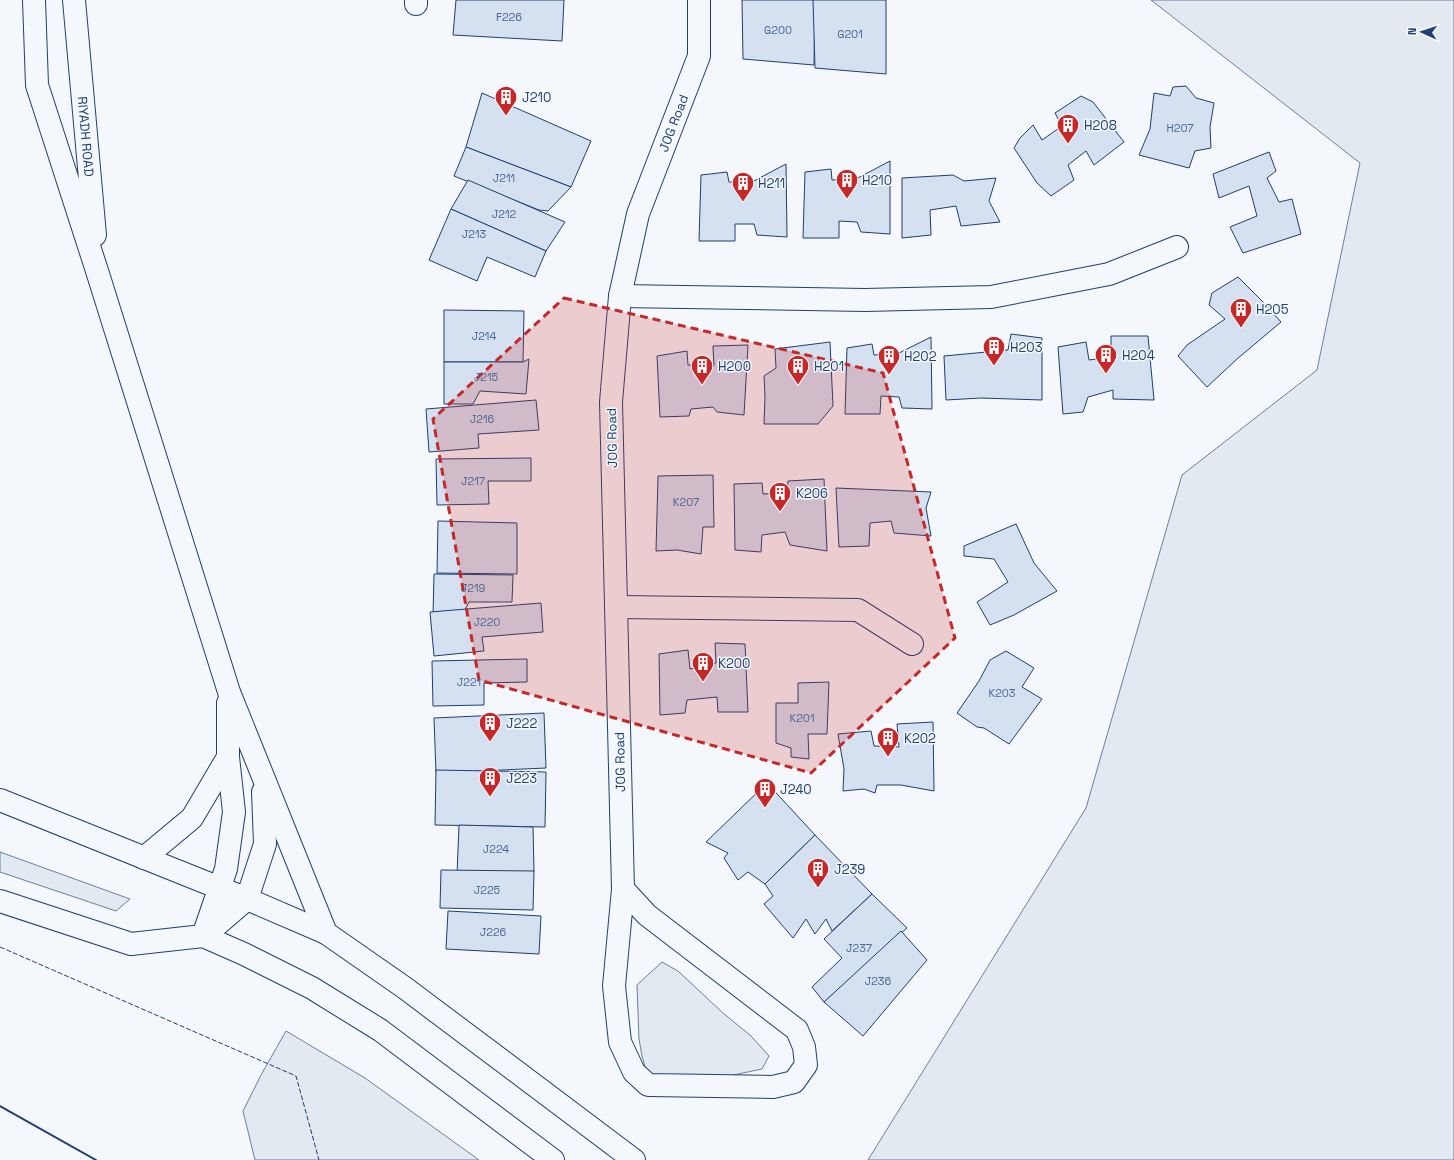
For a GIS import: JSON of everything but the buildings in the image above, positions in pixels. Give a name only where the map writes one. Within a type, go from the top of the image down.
[{"type":"street","points":[[34,0],[37,85],[229,692],[326,934]]},
{"type":"street","name":"RIYADH ROAD","points":[[74,0],[98,274]]},
{"type":"street","name":"JOG Road","points":[[622,889],[647,915],[797,1030],[804,1047],[806,1065],[794,1082],[773,1087],[648,1085],[634,1072],[620,1042],[614,986],[622,889],[611,402],[620,296],[638,214],[699,56],[699,0]]},
{"type":"street","points":[[620,296],[866,300],[991,297],[1109,274],[1177,247]]},
{"type":"street","points":[[616,607],[858,610],[912,644]]},
{"type":"street","points":[[203,936],[226,869],[234,812],[228,757],[229,692]]},
{"type":"street","points":[[144,858],[192,818],[228,757]]},
{"type":"street","points":[[203,936],[247,899],[265,844],[262,776]]},
{"type":"street","points":[[0,800],[247,899],[326,934],[405,988],[634,1160]]},
{"type":"street","points":[[0,901],[131,944],[203,936],[244,954],[312,988],[380,1030],[553,1160]]},
{"type":"highlighted area","points":[[564,298],[883,373],[955,638],[811,773],[479,680],[433,419]]},
{"type":"shaded area","points":[[1151,0],[1454,0],[1454,1160],[868,1160],[1086,808],[1182,475],[1317,370],[1360,163]]},
{"type":"shaded area","points":[[0,852],[130,899],[116,911],[0,872]]},
{"type":"shaded area","points":[[662,962],[678,971],[723,1013],[751,1036],[769,1056],[762,1069],[719,1078],[648,1077],[639,1039],[637,985]]},
{"type":"shaded area","points":[[286,1031],[365,1078],[479,1160],[255,1160],[243,1111]]},
{"type":"fence","points":[[0,947],[296,1076],[319,1160]]},
{"type":"wall","points":[[0,1106],[96,1160]]},
{"type":"place","name":"J210","points":[[506,116]]},
{"type":"place","name":"H208","points":[[1068,144]]},
{"type":"place","name":"H210","points":[[847,200]]},
{"type":"place","name":"H211","points":[[743,202]]},
{"type":"place","name":"H205","points":[[1241,328]]},
{"type":"place","name":"H203","points":[[994,366]]},
{"type":"place","name":"H204","points":[[1106,374]]},
{"type":"place","name":"H202","points":[[889,376]]},
{"type":"place","name":"H200","points":[[702,386]]},
{"type":"place","name":"H201","points":[[798,386]]},
{"type":"place","name":"K206","points":[[780,512]]},
{"type":"place","name":"K200","points":[[703,682]]},
{"type":"place","name":"J222","points":[[490,742]]},
{"type":"place","name":"K202","points":[[888,758]]},
{"type":"place","name":"J223","points":[[490,798]]},
{"type":"place","name":"J240","points":[[765,808]]},
{"type":"place","name":"J239","points":[[818,888]]}]
